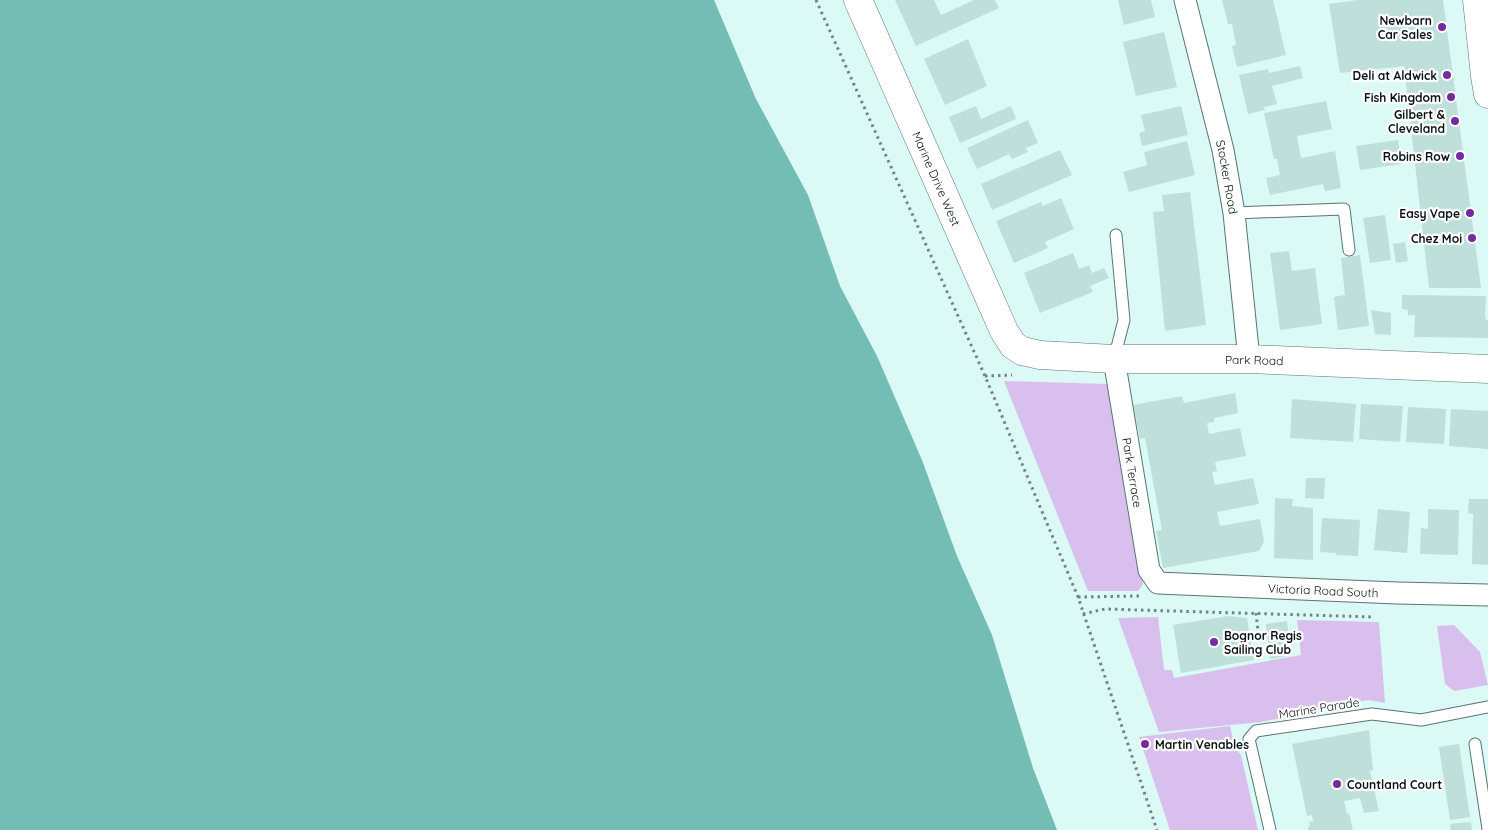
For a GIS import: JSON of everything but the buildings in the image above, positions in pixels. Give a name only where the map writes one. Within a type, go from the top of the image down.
[{"type":"street","name":"Marine Drive West","points":[[858,0],[1004,331],[1013,345],[1022,351]]},
{"type":"street","name":"Stocker Road","points":[[1185,0],[1223,150],[1234,213],[1249,359]]},
{"type":"street","points":[[1477,0],[1488,94]]},
{"type":"street","name":"Park Road","points":[[1022,351],[1114,360],[1249,359],[1488,369]]},
{"type":"street","name":"Park Terrace","points":[[1114,360],[1149,570],[1158,583]]},
{"type":"street","name":"Victoria Road South","points":[[1158,583],[1397,594],[1488,595]]},
{"type":"lane","points":[[1234,213],[1344,209],[1349,250]]},
{"type":"lane","points":[[1114,360],[1124,320],[1116,235]]},
{"type":"lane","name":"Marine Parade","points":[[1270,830],[1249,739],[1256,731],[1372,714],[1421,720],[1488,707]]},
{"type":"lane","points":[[1475,744],[1488,829]]},
{"type":"path","points":[[816,0],[985,376],[1078,597],[1157,830]]},
{"type":"path","points":[[1078,597],[1144,596],[1158,583]]},
{"type":"path","points":[[1084,614],[1106,609],[1379,617]]},
{"type":"path","points":[[1256,613],[1262,658]]},
{"type":"shaded area","points":[[1004,381],[1107,384],[1143,584],[1138,591],[1088,591]]},
{"type":"shaded area","points":[[1158,617],[1164,670],[1172,670],[1174,678],[1301,655],[1297,620],[1379,622],[1385,703],[1368,700],[1261,722],[1159,732],[1118,618]]},
{"type":"shaded area","points":[[1454,625],[1480,652],[1488,685],[1454,691],[1445,684],[1437,626]]},
{"type":"shaded area","points":[[1230,726],[1235,748],[1241,755],[1258,830],[1170,830],[1139,737]]},
{"type":"water","points":[[0,0],[714,0],[756,99],[808,195],[840,286],[877,356],[922,460],[957,556],[992,635],[1033,768],[1057,830],[0,830]]},
{"type":"place","name":"Newbarn Car Sales","points":[[1442,27]]},
{"type":"place","name":"Deli at Aldwick","points":[[1447,75]]},
{"type":"place","name":"Fish Kingdom","points":[[1451,97]]},
{"type":"place","name":"Gilbert & Cleveland","points":[[1455,121]]},
{"type":"place","name":"Robins Row","points":[[1460,156]]},
{"type":"place","name":"Easy Vape","points":[[1470,213]]},
{"type":"place","name":"Chez Moi","points":[[1472,238]]},
{"type":"place","name":"Bognor Regis Sailing Club","points":[[1214,642]]},
{"type":"place","name":"Martin Venables","points":[[1145,744]]},
{"type":"place","name":"Countland Court","points":[[1337,784]]}]
